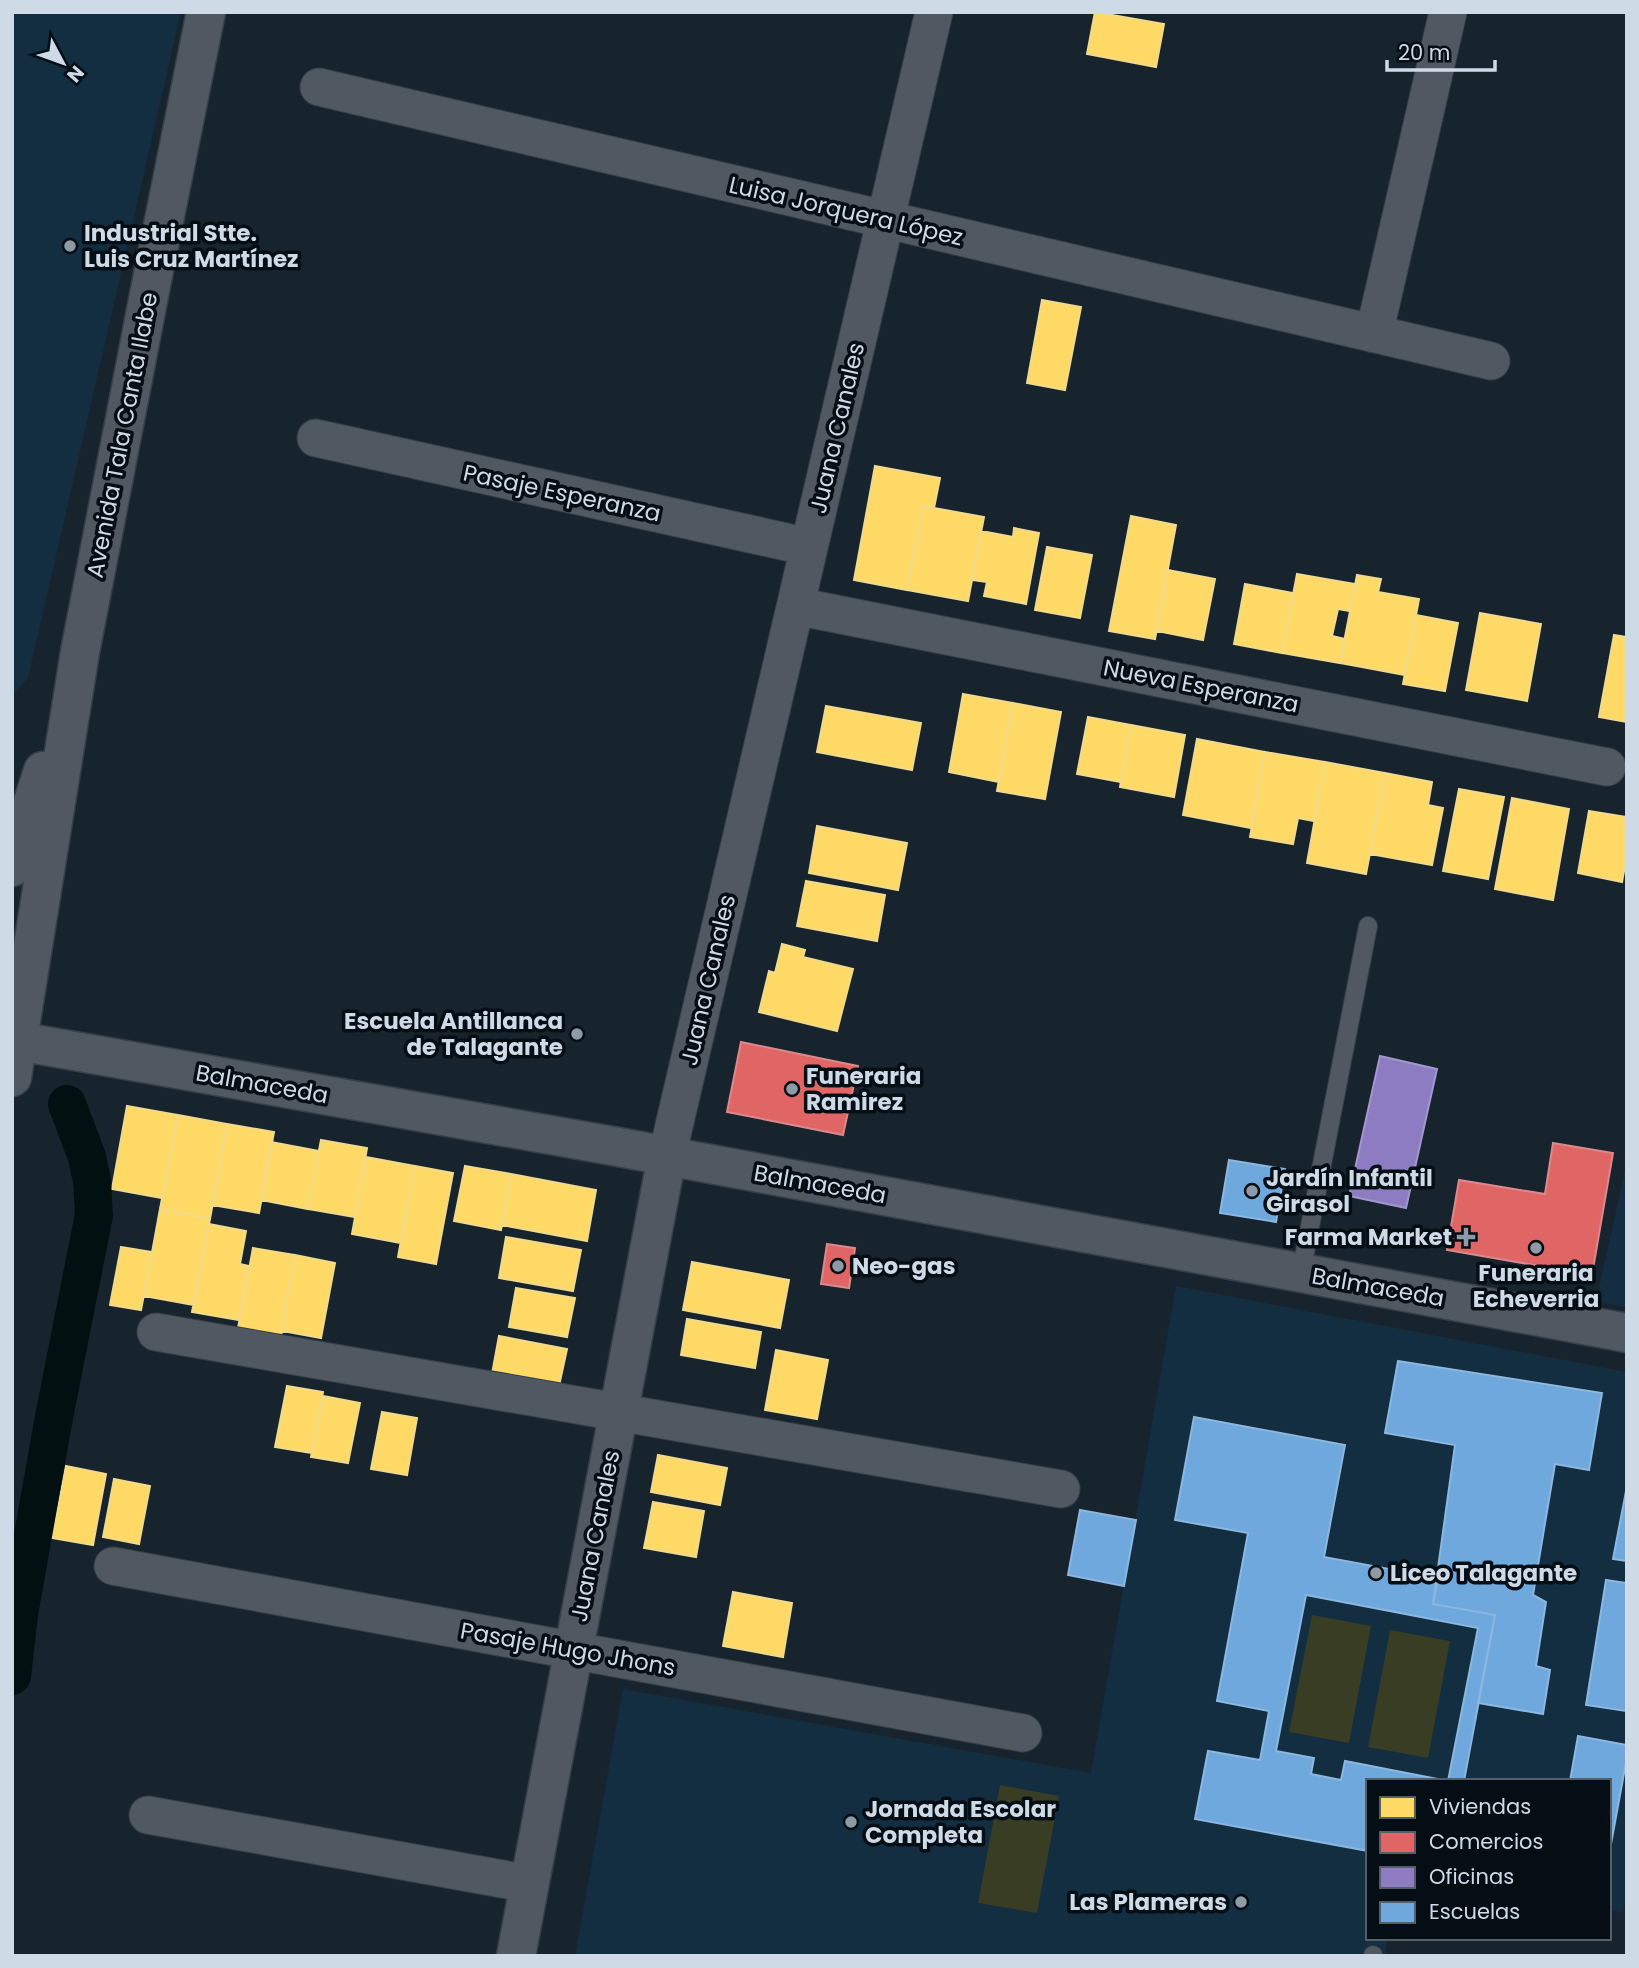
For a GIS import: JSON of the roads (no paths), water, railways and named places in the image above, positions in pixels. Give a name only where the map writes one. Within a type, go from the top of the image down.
[{"type":"street","name":"Avenida Tala Canta Ilabe","points":[[15,1053],[80,652],[206,12]]},
{"type":"street","name":"Juana Canales","points":[[516,1956],[667,1156],[934,12]]},
{"type":"street","points":[[1374,334],[1448,12]]},
{"type":"street","name":"Luisa Jorquera López","points":[[318,87],[1490,361]]},
{"type":"street","name":"Pasaje Esperanza","points":[[316,438],[809,547]]},
{"type":"street","name":"Nueva Esperanza","points":[[796,606],[1607,767]]},
{"type":"street","name":"Avenida Tala Canta Ilabe","points":[[12,867],[80,652]]},
{"type":"street","name":"Balmaceda","points":[[15,1053],[667,1156],[1627,1333]]},
{"type":"street","points":[[156,1332],[1061,1489]]},
{"type":"street","name":"Pasaje Hugo Jhons","points":[[113,1566],[1023,1733]]},
{"type":"street","points":[[148,1815],[530,1884]]},
{"type":"lane","points":[[1301,1273],[1368,926]]},
{"type":"waterway","points":[[12,1676],[19,1614],[54,1417],[94,1215],[87,1157],[67,1104]]},
{"type":"place","name":"Industrial Stte. Luis Cruz Martínez","points":[[70,246]]},
{"type":"place","name":"Escuela Antillanca de Talagante","points":[[577,1034]]},
{"type":"place","name":"Funeraria Ramirez","points":[[792,1089]]},
{"type":"place","name":"Jardín Infantil Girasol","points":[[1252,1191]]},
{"type":"place","name":"Farma Market","points":[[1466,1237]]},
{"type":"place","name":"Funeraria Echeverria","points":[[1536,1248]]},
{"type":"place","name":"Neo-gas","points":[[838,1266]]},
{"type":"place","name":"Liceo Talagante","points":[[1376,1573]]},
{"type":"place","name":"Jornada Escolar Completa","points":[[851,1822]]},
{"type":"place","name":"Las Plameras","points":[[1241,1902]]}]
